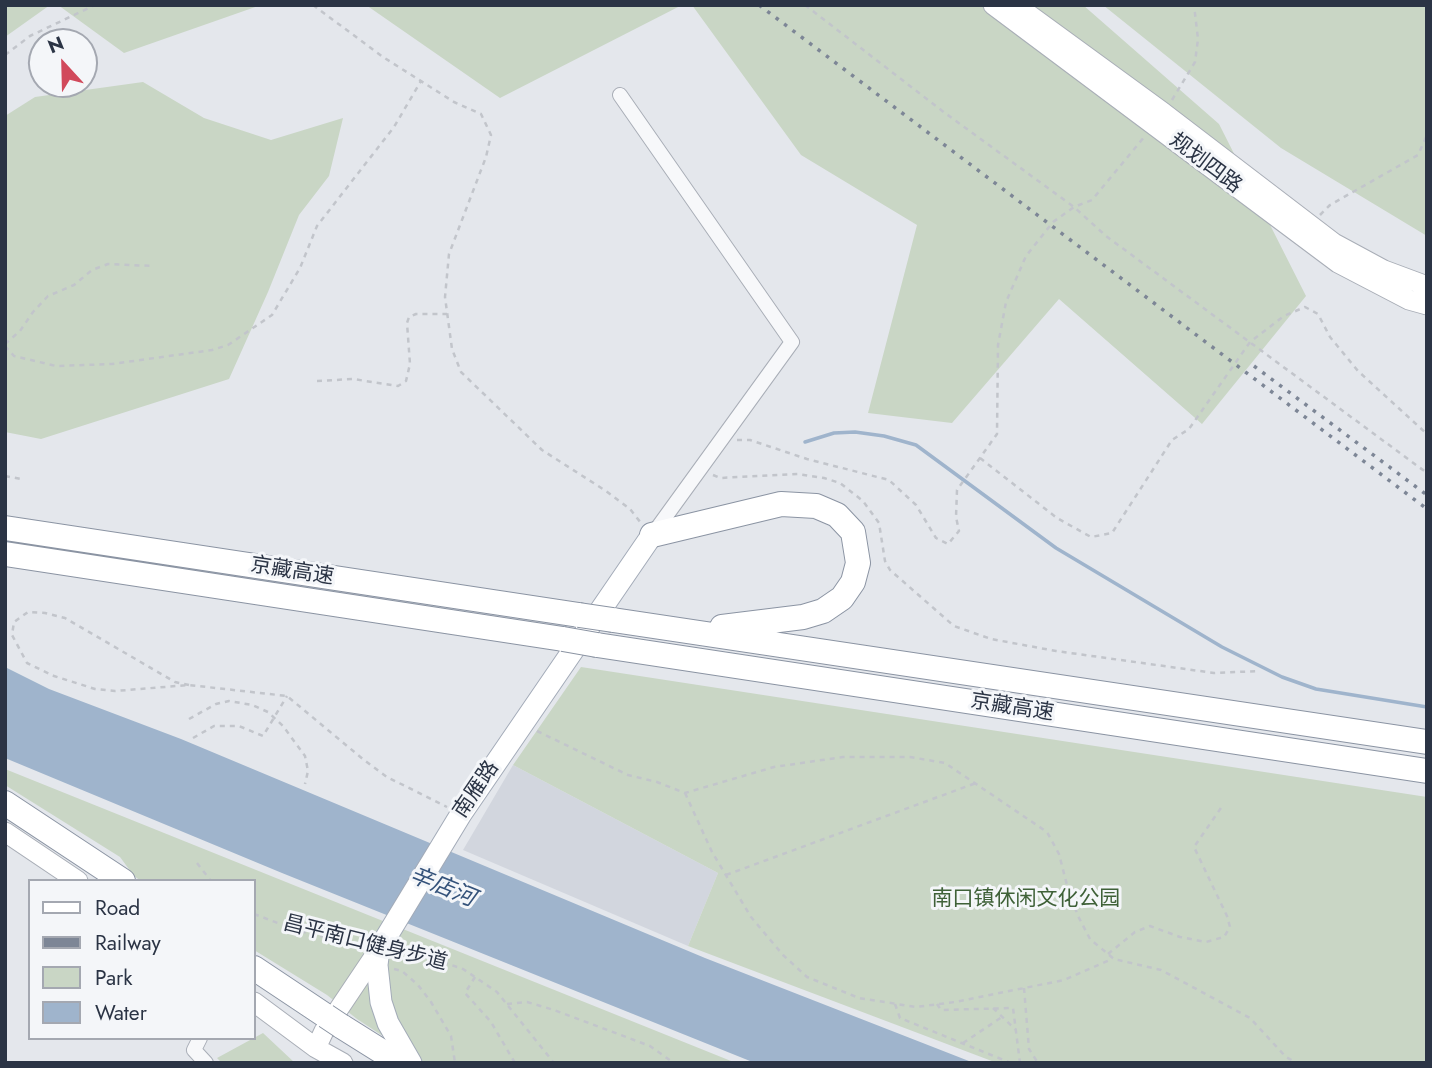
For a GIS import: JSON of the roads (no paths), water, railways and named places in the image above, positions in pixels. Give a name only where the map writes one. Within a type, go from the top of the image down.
[{"type":"highway","points":[[652,535],[780,504],[816,506],[836,515],[853,532],[858,563],[853,582],[842,598],[823,611],[803,617],[683,631]]},
{"type":"highway","name":"京藏高速","points":[[5,528],[1427,742]]},
{"type":"highway","name":"京藏高速","points":[[5,554],[1427,771]]},
{"type":"highway","points":[[5,803],[120,879]]},
{"type":"highway","points":[[256,969],[400,1063]]},
{"type":"main road","name":"规划四路","points":[[993,5],[1334,243],[1384,270],[1427,286]]},
{"type":"main road","name":"规划四路","points":[[1016,5],[1338,263],[1409,300],[1427,305]]},
{"type":"main road","name":"南雁路","points":[[378,957],[396,918],[448,834],[652,535]]},
{"type":"main road","points":[[5,832],[75,879]]},
{"type":"main road","points":[[316,1048],[324,1031],[378,957]]},
{"type":"main road","points":[[378,957],[381,1002],[388,1023],[411,1063]]},
{"type":"main road","points":[[256,1003],[316,1048],[342,1063]]},
{"type":"street","points":[[620,95],[792,342],[652,535]]},
{"type":"street","points":[[199,1040],[194,1050],[206,1063]]},
{"type":"water","name":"辛店河","points":[[5,667],[49,689],[181,739],[705,958],[974,1063],[755,1063],[282,873],[5,758]]},
{"type":"waterway","points":[[805,442],[834,433],[855,432],[884,436],[916,445],[1056,548],[1222,647],[1282,677],[1316,689],[1427,707]]},
{"type":"railway","points":[[759,5],[1427,509]]},
{"type":"railway","points":[[1254,366],[1427,495]]},
{"type":"park label","name":"南口镇休闲文化公园","points":[[1026,900]]}]
